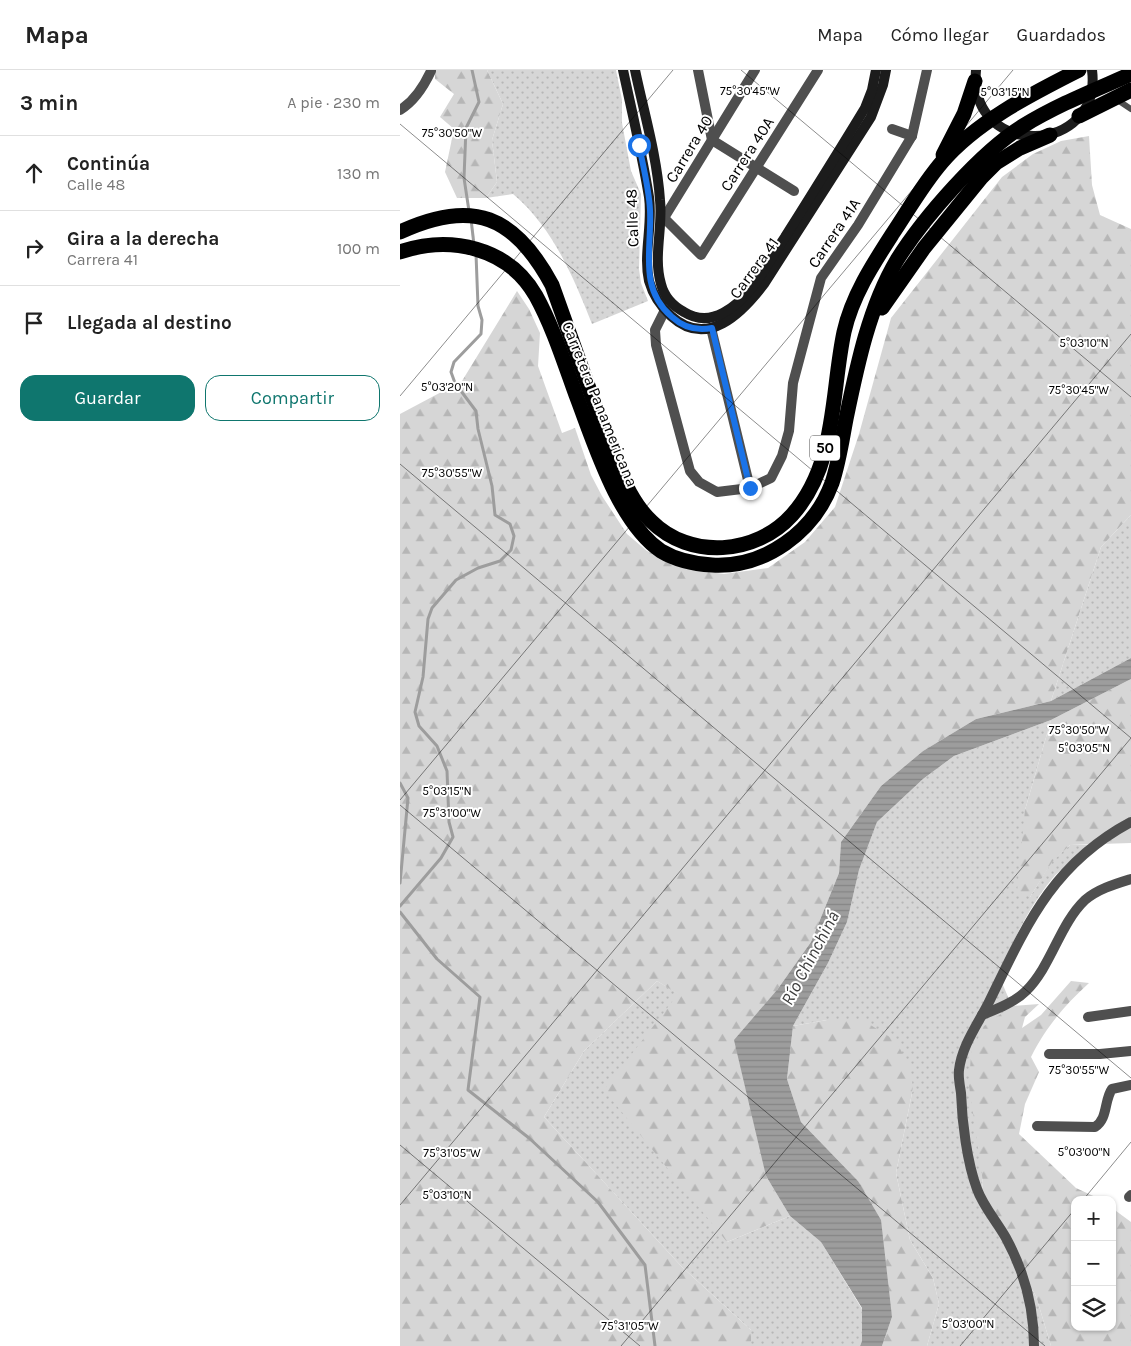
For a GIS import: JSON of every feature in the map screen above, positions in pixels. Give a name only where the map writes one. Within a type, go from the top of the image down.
[{"type":"highway","name":"Carretera Panamericana","points":[[400,232],[444,216],[465,215],[482,217],[508,228],[530,249],[541,264],[565,318],[624,483],[638,506],[663,532],[680,542],[700,548],[716,548],[749,543],[771,532],[792,515],[817,478],[825,450],[845,330],[858,291],[875,260],[924,185],[944,160],[988,123],[1013,106],[1079,70]]},
{"type":"highway","points":[[924,185],[950,143],[964,114],[975,76]]},
{"type":"highway","name":"Carretera Panamericana","points":[[400,252],[444,245],[468,245],[489,252],[507,263],[535,293],[551,326],[614,490],[642,533],[663,552],[696,564],[718,566],[741,563],[787,543],[814,516],[832,483],[869,330],[884,285],[898,258],[956,186],[1002,140],[1024,125],[1069,102],[1131,79]]},
{"type":"highway","points":[[1079,116],[1131,79]]},
{"type":"highway","points":[[869,330],[895,288],[924,248],[981,178],[996,163],[1020,148],[1050,135]]},
{"type":"main road","name":"Calle 48","points":[[624,70],[644,170],[650,218],[649,279],[655,297],[664,310],[686,326],[704,329],[712,328]]},
{"type":"main road","name":"Calle 48","points":[[635,70],[656,168],[663,218],[658,263],[664,292],[674,305],[688,314],[698,318],[717,316]]},
{"type":"main road","name":"Carrera 41","points":[[717,316],[732,307],[746,293],[816,188],[865,108],[872,90],[876,70]]},
{"type":"main road","name":"Carrera 41","points":[[712,328],[741,312],[764,284],[871,116],[883,85],[886,70]]},
{"type":"main road","points":[[975,76],[976,92],[991,119],[1009,132],[1029,137],[1050,135],[1071,124],[1079,116],[1090,97],[1092,70]]},
{"type":"street","points":[[698,70],[712,140],[794,191]]},
{"type":"street","name":"Carrera 40","points":[[663,218],[712,140],[749,75],[756,70]]},
{"type":"street","name":"Carrera 40A","points":[[663,218],[701,255],[818,70]]},
{"type":"street","name":"Carrera 41A","points":[[750,488],[771,478],[782,456],[789,431],[794,383],[821,278],[858,225],[912,136],[927,70]]},
{"type":"street","points":[[400,110],[408,105],[424,86],[431,71]]},
{"type":"street","points":[[1069,102],[1086,101],[1131,79]]},
{"type":"street","points":[[892,129],[912,136]]},
{"type":"street","points":[[650,218],[663,218]]},
{"type":"street","points":[[664,310],[655,330],[656,345],[690,471],[699,482],[717,492],[750,488],[712,328]]},
{"type":"street","points":[[1034,1346],[1034,1321],[1027,1290],[1006,1238],[977,1190],[961,1116],[959,1070],[972,1029],[982,1015],[1016,946],[1046,895],[1069,868],[1108,835],[1131,822]]},
{"type":"street","points":[[982,1015],[1003,1007],[1026,991],[1048,961],[1073,914],[1086,899],[1104,888],[1131,879]]},
{"type":"street","points":[[1088,1017],[1131,1011]]},
{"type":"street","points":[[1048,1054],[1100,1054],[1131,1050]]},
{"type":"street","points":[[1037,1126],[1096,1127],[1100,1124],[1104,1115],[1107,1096],[1112,1089],[1131,1084]]},
{"type":"lane","points":[[1107,92],[1131,109]]},
{"type":"green space","points":[[435,70],[487,70],[503,104],[492,140],[497,182],[486,198],[457,198],[445,172],[454,129],[440,117],[454,94],[435,79]]},
{"type":"green space","points":[[487,70],[616,70],[622,100],[622,123],[631,171],[641,194],[639,269],[641,283],[648,301],[592,324],[569,271],[551,237],[540,222],[513,194],[486,198],[497,182],[492,140],[503,104]]},
{"type":"green space","points":[[1089,136],[1092,185],[1100,215],[1131,229],[1131,515],[1101,547],[1051,701],[976,719],[923,751],[881,786],[841,842],[839,873],[811,942],[777,990],[766,1176],[790,1216],[727,1242],[604,1090],[678,994],[657,981],[584,1051],[544,1117],[682,1267],[751,1330],[751,1346],[400,1346],[400,414],[462,381],[517,291],[529,309],[540,333],[538,366],[562,433],[575,428],[591,475],[602,496],[627,534],[647,551],[694,570],[724,574],[768,568],[805,542],[835,507],[859,434],[891,318],[1002,177],[1033,154],[1061,141]]},
{"type":"green space","points":[[1131,515],[1131,658],[1051,701],[1101,547]]},
{"type":"green space","points":[[1131,679],[1131,843],[1070,845],[1052,862],[1030,897],[1017,892],[1025,810],[1051,720]]},
{"type":"green space","points":[[1051,720],[1025,810],[1030,897],[1052,861],[1070,845],[1089,845],[1060,870],[1036,901],[1022,925],[999,976],[1012,1006],[982,1175],[984,1209],[1036,1296],[1051,1346],[927,1346],[939,1304],[933,1278],[910,1240],[896,1173],[913,1088],[827,1020],[793,1026],[828,963],[847,922],[859,870],[877,822],[923,779],[954,756]]},
{"type":"green space","points":[[657,981],[679,994],[727,1242],[790,1216],[821,1242],[862,1309],[862,1341],[860,1346],[751,1346],[751,1330],[682,1267],[544,1117],[584,1051]]},
{"type":"green space","points":[[1071,981],[1089,983],[1056,1017],[1031,1057],[1039,1072],[1025,1104],[1019,1134],[1076,1188],[1093,1196],[1071,1196],[1071,1331],[1116,1331],[1116,1211],[1131,1222],[1131,1346],[1051,1346],[1036,1296],[984,1209],[982,1175],[969,1086],[971,1053],[984,1026],[1012,1006],[1039,1004],[1025,1017],[1022,1028],[1041,1015]]},
{"type":"green space","points":[[861,1019],[896,1041],[910,1068],[913,1088],[896,1173],[910,1240],[933,1278],[939,1304],[927,1346],[882,1346],[892,1317],[858,1181],[801,1122],[787,1079],[793,1026],[827,1020]]},
{"type":"water","name":"Río Chinchiná","points":[[1131,658],[1131,679],[1051,720],[954,756],[923,779],[877,822],[859,870],[847,922],[828,963],[793,1026],[787,1079],[801,1122],[858,1181],[881,1220],[892,1317],[882,1346],[860,1346],[862,1341],[862,1308],[821,1242],[790,1216],[766,1176],[734,1040],[777,990],[811,942],[839,873],[841,842],[881,786],[923,751],[976,719],[1051,701]]},
{"type":"waterway","points":[[469,211],[464,178],[466,128],[479,102],[472,70]]},
{"type":"waterway","points":[[471,219],[474,245]]},
{"type":"waterway","points":[[400,906],[441,858],[453,837],[449,822],[447,771],[437,746],[419,726],[415,712],[423,677],[428,619],[432,608],[456,580],[478,568],[500,561],[511,550],[514,536],[510,524],[495,515],[492,486],[478,429],[476,411],[455,383],[451,372],[454,362],[481,334],[482,320],[478,306],[476,254]]},
{"type":"waterway","points":[[400,783],[408,798],[400,883]]},
{"type":"waterway","points":[[400,912],[437,959],[480,997],[468,1090],[529,1138],[598,1202],[645,1265],[655,1346]]},
{"type":"route","points":[[639,145],[650,209],[648,271],[651,288],[664,310],[679,322],[696,328],[712,328],[750,488]]}]
